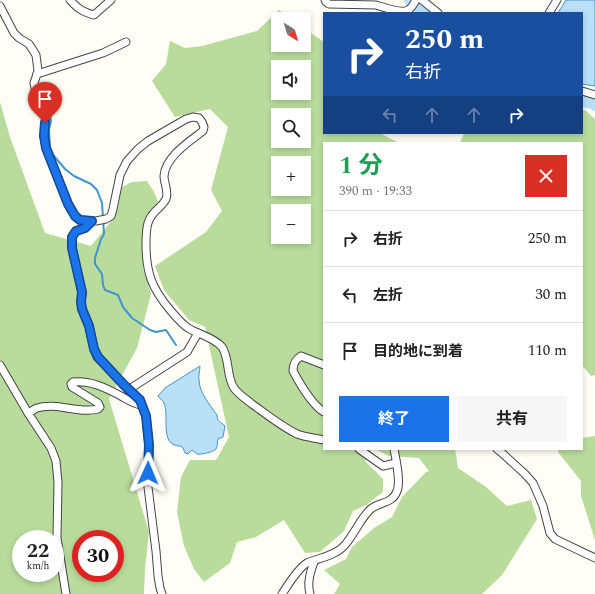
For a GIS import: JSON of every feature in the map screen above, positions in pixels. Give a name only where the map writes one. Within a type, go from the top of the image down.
[{"type":"street","points":[[70,0],[77,8],[94,15],[111,0]]},
{"type":"street","points":[[325,0],[329,4],[376,5],[403,12],[410,9],[414,3]]},
{"type":"street","points":[[422,0],[437,12]]},
{"type":"street","points":[[550,12],[557,0]]},
{"type":"street","points":[[0,6],[14,33],[29,44],[36,55],[38,66],[34,83],[46,111],[44,136],[46,148],[60,186],[75,216],[80,220],[99,220]]},
{"type":"street","points":[[37,74],[103,53],[126,42]]},
{"type":"street","points":[[583,91],[595,95]]},
{"type":"street","points":[[162,594],[158,576],[148,487],[149,445],[146,416],[140,400],[128,390],[98,357],[94,349],[89,326],[82,309],[82,292],[72,248],[72,237],[76,231],[111,216],[120,175],[127,161],[138,148],[186,119],[193,117],[199,118],[204,127],[203,131],[170,160],[164,176],[167,198],[164,203],[152,214],[148,223],[146,234],[147,265],[155,289],[164,304],[187,327],[216,341],[222,346],[227,360],[230,378],[234,387],[242,396],[285,427],[299,434],[323,440]]},
{"type":"street","points":[[128,390],[187,352],[198,333]]},
{"type":"street","points":[[323,365],[301,356],[296,359],[293,365],[294,371],[314,404],[323,411]]},
{"type":"street","points":[[0,365],[28,413],[51,448],[56,461],[58,482],[57,538],[66,594]]},
{"type":"street","points":[[28,413],[37,408],[50,407],[94,410],[100,407],[98,403],[72,387],[72,382],[89,383],[104,387],[136,404],[142,405]]},
{"type":"street","points":[[360,450],[383,466],[396,463]]},
{"type":"street","points":[[282,594],[306,564],[314,562],[342,548],[367,513],[373,507],[386,503],[397,492],[398,485],[394,450]]},
{"type":"street","points":[[498,450],[533,483],[543,506],[550,533],[555,539],[595,558]]},
{"type":"street","points":[[310,594],[310,573],[314,562]]},
{"type":"green space","points":[[271,18],[271,52],[311,52],[311,33],[323,41],[323,134],[382,134],[397,142],[323,142],[323,450],[370,450],[365,461],[383,479],[383,492],[366,505],[353,511],[344,531],[320,552],[305,553],[284,520],[256,537],[237,542],[230,563],[204,582],[194,569],[184,546],[177,512],[181,477],[190,460],[216,460],[229,437],[205,327],[189,320],[164,290],[155,266],[206,232],[222,211],[211,190],[228,127],[210,109],[175,117],[152,81],[166,64],[170,41],[185,48],[202,46],[257,31]]},
{"type":"green space","points":[[0,102],[10,137],[45,233],[91,246],[113,219],[118,208],[122,187],[132,182],[147,181],[158,202],[144,220],[143,268],[151,294],[137,348],[109,399],[149,532],[144,594],[0,594]]},
{"type":"green space","points":[[583,110],[595,119],[595,375],[591,376],[583,366],[583,142],[460,142],[464,134],[583,134]]},
{"type":"green space","points":[[595,436],[595,540],[581,496],[581,481],[558,452],[558,450],[583,450],[583,438]]},
{"type":"green space","points":[[377,450],[455,450],[458,468],[486,487],[507,506],[531,500],[537,519],[502,575],[482,594],[334,594],[340,584],[324,570],[346,559],[352,547],[374,528],[392,517],[402,497],[426,472],[429,471],[419,458],[389,456]]},
{"type":"water","points":[[566,0],[595,0],[595,86],[583,84],[583,12],[559,12]]},
{"type":"water","points":[[200,366],[199,385],[205,398],[217,415],[218,421],[225,426],[223,437],[218,439],[215,450],[207,453],[196,454],[192,450],[188,454],[185,453],[181,446],[176,446],[168,439],[164,402],[158,396],[165,388]]},
{"type":"waterway","points":[[410,0],[426,12]]},
{"type":"waterway","points":[[583,101],[593,103],[595,105]]},
{"type":"waterway","points":[[49,107],[51,121],[49,129],[50,149],[65,169],[74,176],[91,184],[97,190],[102,203],[104,234],[95,258],[95,264],[102,274],[105,290],[118,295],[123,307],[132,318],[150,330],[156,332],[166,330],[176,345]]},
{"type":"route","points":[[45,123],[44,136],[46,148],[68,204],[75,216],[80,220],[92,221],[85,228],[76,231],[72,237],[72,248],[82,292],[82,309],[89,326],[94,349],[98,357],[140,400],[146,416],[149,445],[148,473]]}]
